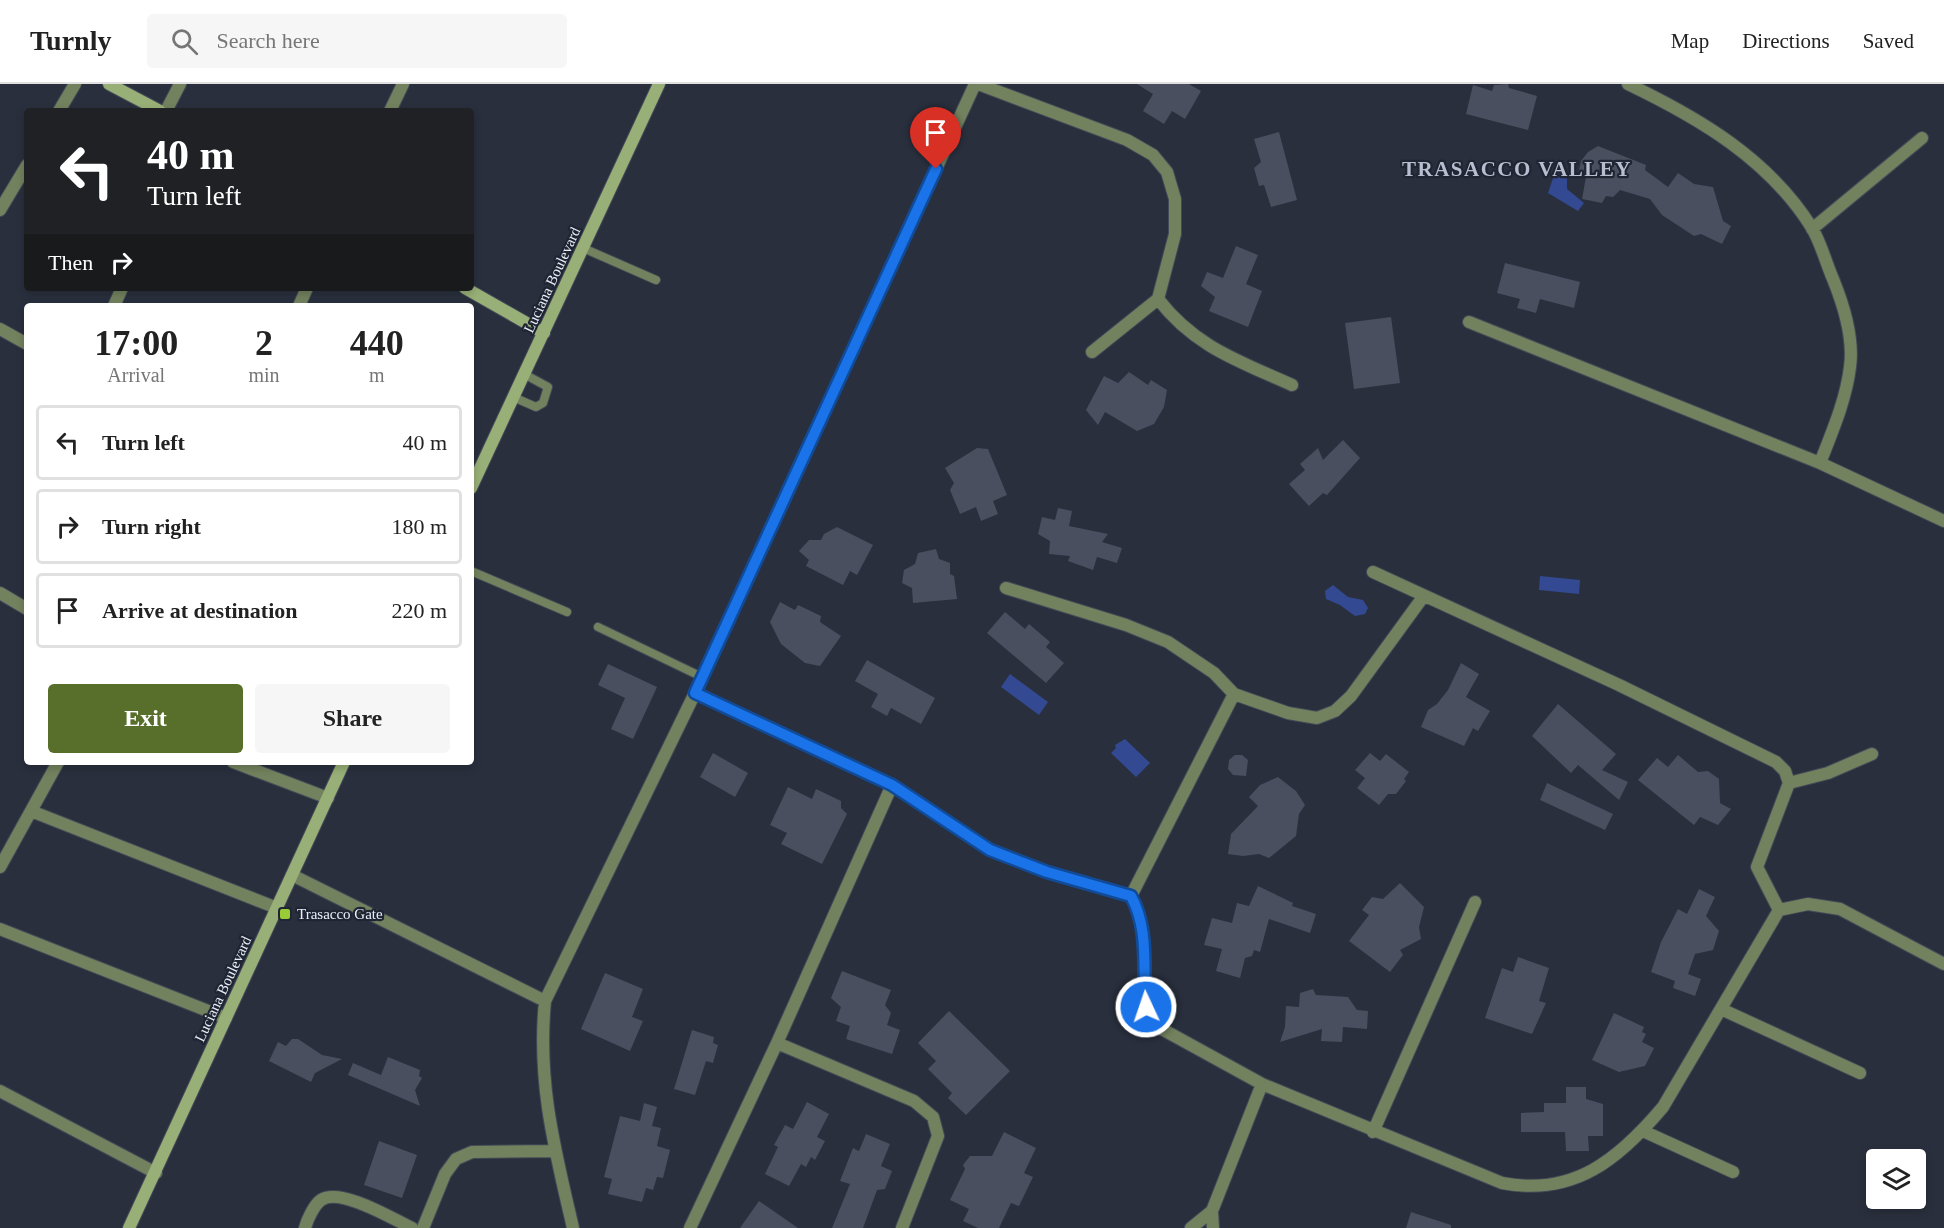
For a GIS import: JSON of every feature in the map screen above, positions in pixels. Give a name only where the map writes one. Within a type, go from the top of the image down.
[{"type":"street","points":[[61,108],[75,84]]},
{"type":"street","points":[[109,84],[154,108]]},
{"type":"street","points":[[168,108],[180,84]]},
{"type":"street","points":[[392,108],[404,84]]},
{"type":"street","name":"Luciana Boulevard","points":[[474,482],[659,84]]},
{"type":"street","points":[[573,1228],[555,1150],[543,1082],[541,1041],[545,1002],[695,693],[976,84],[1127,140],[1153,155],[1167,172],[1175,199],[1175,234],[1158,299],[1092,352]]},
{"type":"street","points":[[1628,84],[1698,121],[1736,146],[1763,170],[1812,229],[1840,297],[1850,350],[1850,366],[1843,398],[1820,463]]},
{"type":"street","points":[[1812,229],[1922,138]]},
{"type":"street","points":[[0,210],[24,170]]},
{"type":"street","points":[[470,291],[544,333]]},
{"type":"street","points":[[1158,299],[1173,318],[1197,339],[1231,358],[1292,385]]},
{"type":"street","points":[[1469,322],[1820,463],[1944,521]]},
{"type":"street","points":[[0,329],[24,342]]},
{"type":"street","points":[[1373,572],[1423,597],[1619,685],[1776,762],[1785,771],[1789,783],[1757,867],[1779,910]]},
{"type":"street","points":[[1006,588],[1126,625],[1168,642],[1208,668],[1234,694],[1288,713],[1317,718],[1327,716],[1351,696],[1423,597]]},
{"type":"street","points":[[0,592],[24,607]]},
{"type":"street","points":[[695,693],[892,785],[990,850],[1047,872],[1131,896],[1139,910],[1144,934],[1146,1007],[1151,1018],[1178,1040],[1262,1084],[1373,1132],[1484,1178],[1519,1186],[1557,1185],[1584,1175],[1619,1154],[1643,1131],[1663,1107],[1779,910],[1808,904],[1840,909],[1944,964]]},
{"type":"street","points":[[1131,896],[1234,694]]},
{"type":"street","points":[[1789,783],[1828,772],[1872,754]]},
{"type":"street","points":[[0,867],[56,765]]},
{"type":"street","points":[[241,765],[328,798]]},
{"type":"street","name":"Luciana Boulevard","points":[[129,1228],[343,765]]},
{"type":"street","points":[[690,1228],[777,1043],[892,785]]},
{"type":"street","points":[[31,812],[277,908]]},
{"type":"street","points":[[292,875],[545,1002]]},
{"type":"street","points":[[1373,1132],[1475,902]]},
{"type":"street","points":[[0,929],[226,1018]]},
{"type":"street","points":[[1721,1010],[1860,1073]]},
{"type":"street","points":[[777,1043],[914,1101],[933,1117],[938,1137],[902,1228]]},
{"type":"street","points":[[1213,1228],[1212,1211],[1262,1084]]},
{"type":"street","points":[[0,1091],[156,1173]]},
{"type":"street","points":[[1643,1131],[1733,1172]]},
{"type":"street","points":[[423,1228],[445,1174],[456,1159],[472,1152],[555,1150]]},
{"type":"street","points":[[304,1228],[320,1201],[332,1196],[350,1200],[412,1228]]},
{"type":"street","points":[[1191,1228],[1212,1211]]},
{"type":"lane","points":[[583,248],[656,280]]},
{"type":"lane","points":[[513,398],[536,407],[543,403],[548,387],[524,374]]},
{"type":"lane","points":[[474,572],[567,612]]},
{"type":"lane","points":[[598,627],[702,677]]},
{"type":"water","points":[[1559,172],[1567,176],[1567,189],[1584,203],[1578,211],[1548,193],[1554,175]]},
{"type":"water","points":[[1540,576],[1580,580],[1579,594],[1539,590]]},
{"type":"water","points":[[1333,585],[1348,597],[1363,600],[1368,608],[1365,614],[1355,616],[1340,605],[1326,599],[1325,591]]},
{"type":"water","points":[[1010,674],[1048,702],[1039,715],[1001,687]]},
{"type":"water","points":[[1125,739],[1150,763],[1136,777],[1111,753],[1116,748],[1115,745]]},
{"type":"building","points":[[1137,84],[1189,84],[1201,91],[1185,119],[1172,111],[1164,124],[1143,111],[1153,94]]},
{"type":"building","points":[[1508,84],[1509,88],[1537,96],[1528,130],[1466,114],[1473,85],[1492,91],[1494,85]]},
{"type":"building","points":[[1279,132],[1297,200],[1271,207],[1264,185],[1259,186],[1254,168],[1261,162],[1254,139]]},
{"type":"building","points":[[1598,146],[1646,165],[1645,170],[1668,187],[1678,173],[1694,184],[1713,187],[1723,221],[1731,226],[1722,244],[1701,234],[1694,236],[1662,215],[1650,199],[1620,190],[1613,197],[1606,196],[1602,203],[1582,199],[1586,177],[1578,176],[1581,161],[1588,152]]},
{"type":"building","points":[[1236,246],[1258,255],[1246,284],[1262,291],[1248,327],[1209,311],[1215,297],[1201,286],[1207,272],[1223,278]]},
{"type":"building","points":[[1505,263],[1580,282],[1574,308],[1540,299],[1536,313],[1517,308],[1520,299],[1497,293]]},
{"type":"building","points":[[1391,317],[1400,383],[1354,389],[1345,323]]},
{"type":"building","points":[[1129,372],[1148,385],[1151,380],[1167,390],[1164,407],[1154,424],[1137,431],[1105,412],[1098,425],[1086,410],[1104,376],[1118,383]]},
{"type":"building","points":[[1343,440],[1360,458],[1327,495],[1323,493],[1309,506],[1289,484],[1305,470],[1300,464],[1318,448],[1323,460]]},
{"type":"building","points":[[977,448],[988,449],[1007,495],[993,501],[998,514],[981,521],[976,507],[960,514],[950,490],[954,483],[945,468]]},
{"type":"building","points":[[1058,508],[1072,511],[1069,526],[1108,534],[1102,542],[1122,548],[1117,563],[1097,557],[1093,570],[1068,561],[1070,556],[1049,554],[1050,541],[1038,534],[1042,517],[1055,520]]},
{"type":"building","points":[[837,527],[873,545],[857,575],[850,571],[843,585],[806,566],[809,560],[799,551],[809,540],[821,540],[824,534]]},
{"type":"building","points":[[936,549],[939,559],[950,563],[950,574],[954,576],[957,599],[913,603],[912,588],[902,583],[904,570],[915,564],[918,553]]},
{"type":"building","points":[[780,602],[795,610],[798,605],[821,616],[820,622],[841,636],[820,666],[805,663],[781,644],[770,622]]},
{"type":"building","points":[[1005,612],[1025,629],[1029,624],[1050,642],[1046,647],[1064,663],[1046,683],[987,633]]},
{"type":"building","points":[[867,660],[935,698],[921,724],[891,708],[887,716],[871,707],[878,694],[855,681]]},
{"type":"building","points":[[1461,663],[1479,674],[1466,697],[1490,711],[1478,731],[1473,728],[1464,746],[1421,727],[1428,710],[1437,704],[1448,690]]},
{"type":"building","points":[[608,664],[657,687],[633,739],[611,729],[625,698],[598,685]]},
{"type":"building","points":[[1558,704],[1616,754],[1602,770],[1628,782],[1619,800],[1578,765],[1571,773],[1532,736]]},
{"type":"building","points":[[713,753],[748,773],[735,797],[700,777]]},
{"type":"building","points":[[1370,753],[1380,761],[1386,754],[1409,772],[1404,779],[1406,781],[1396,794],[1388,794],[1379,805],[1357,788],[1365,778],[1355,770]]},
{"type":"building","points":[[1235,755],[1242,755],[1248,760],[1246,776],[1233,775],[1228,769],[1229,760]]},
{"type":"building","points":[[1678,755],[1698,772],[1708,771],[1719,779],[1720,803],[1731,809],[1718,825],[1700,817],[1694,825],[1638,780],[1657,758],[1668,767]]},
{"type":"building","points":[[1278,777],[1296,791],[1305,805],[1299,814],[1296,836],[1269,858],[1259,854],[1243,856],[1228,854],[1231,834],[1258,806],[1249,797],[1260,785]]},
{"type":"building","points":[[1547,783],[1613,814],[1605,830],[1540,800]]},
{"type":"building","points":[[788,787],[812,799],[816,789],[841,801],[841,808],[847,814],[822,864],[781,844],[787,833],[770,825]]},
{"type":"building","points":[[1400,883],[1424,907],[1419,927],[1421,939],[1400,950],[1403,955],[1390,972],[1349,941],[1369,915],[1362,910],[1372,897],[1383,899]]},
{"type":"building","points":[[1258,886],[1293,903],[1292,906],[1316,914],[1310,933],[1269,919],[1260,952],[1254,950],[1252,956],[1245,958],[1240,978],[1216,971],[1222,949],[1204,945],[1212,918],[1232,923],[1237,903],[1249,906]]},
{"type":"building","points":[[1699,889],[1715,897],[1706,916],[1719,931],[1713,950],[1695,954],[1688,974],[1701,979],[1695,996],[1673,988],[1675,981],[1651,972],[1661,942],[1678,909],[1687,914]]},
{"type":"building","points":[[1518,957],[1549,968],[1539,1001],[1546,1003],[1532,1034],[1485,1018],[1502,968],[1513,972]]},
{"type":"building","points":[[842,971],[891,990],[885,1005],[891,1013],[887,1025],[900,1030],[892,1054],[846,1039],[850,1026],[836,1021],[841,1007],[831,998]]},
{"type":"building","points":[[605,973],[643,989],[632,1017],[643,1021],[630,1051],[581,1029]]},
{"type":"building","points":[[1313,989],[1316,995],[1348,997],[1357,1010],[1368,1011],[1367,1029],[1343,1027],[1342,1042],[1321,1041],[1322,1029],[1280,1042],[1285,1027],[1286,1006],[1299,1007],[1300,993]]},
{"type":"building","points":[[949,1011],[1010,1071],[966,1115],[948,1098],[952,1093],[928,1069],[936,1061],[918,1043]]},
{"type":"building","points":[[1614,1013],[1644,1027],[1642,1032],[1646,1034],[1642,1042],[1654,1048],[1645,1066],[1619,1072],[1592,1060]]},
{"type":"building","points":[[692,1030],[714,1037],[713,1043],[718,1045],[713,1063],[706,1061],[695,1095],[674,1089]]},
{"type":"building","points":[[292,1039],[298,1039],[322,1055],[342,1059],[315,1073],[311,1082],[269,1061],[278,1042],[286,1046]]},
{"type":"building","points":[[388,1057],[420,1070],[419,1076],[422,1078],[415,1090],[420,1106],[348,1075],[353,1063],[381,1075]]},
{"type":"building","points":[[1566,1087],[1586,1087],[1586,1099],[1603,1104],[1603,1136],[1588,1136],[1589,1151],[1566,1151],[1565,1132],[1521,1132],[1521,1113],[1544,1112],[1544,1103],[1566,1103]]},
{"type":"building","points":[[807,1102],[829,1114],[817,1137],[825,1141],[815,1160],[811,1157],[806,1167],[801,1164],[789,1186],[765,1174],[778,1147],[774,1145],[785,1125],[793,1129]]},
{"type":"building","points":[[644,1103],[657,1107],[652,1126],[661,1128],[657,1146],[670,1150],[663,1178],[657,1177],[653,1190],[646,1188],[642,1202],[608,1194],[612,1179],[604,1177],[620,1116],[640,1121]]},
{"type":"building","points":[[1004,1132],[1036,1148],[1024,1173],[1033,1177],[1019,1206],[1011,1203],[999,1228],[978,1228],[963,1221],[969,1209],[950,1200],[965,1169],[963,1165],[970,1156],[992,1156]]},
{"type":"building","points":[[866,1134],[890,1144],[881,1166],[892,1171],[885,1189],[877,1190],[863,1228],[832,1228],[850,1184],[840,1181],[853,1148],[859,1151]]},
{"type":"building","points":[[379,1141],[417,1155],[402,1198],[364,1185]]},
{"type":"building","points":[[759,1201],[798,1228],[740,1228]]},
{"type":"building","points":[[1411,1212],[1451,1225],[1451,1228],[1406,1228]]},
{"type":"place","name":"Trasacco Gate","points":[[285,914]]},
{"type":"district","name":"TRASACCO VALLEY","points":[[1517,169]]},
{"type":"route","points":[[936,169],[695,693],[892,785],[990,850],[1047,872],[1131,896],[1139,910],[1144,934],[1146,1007]]}]
